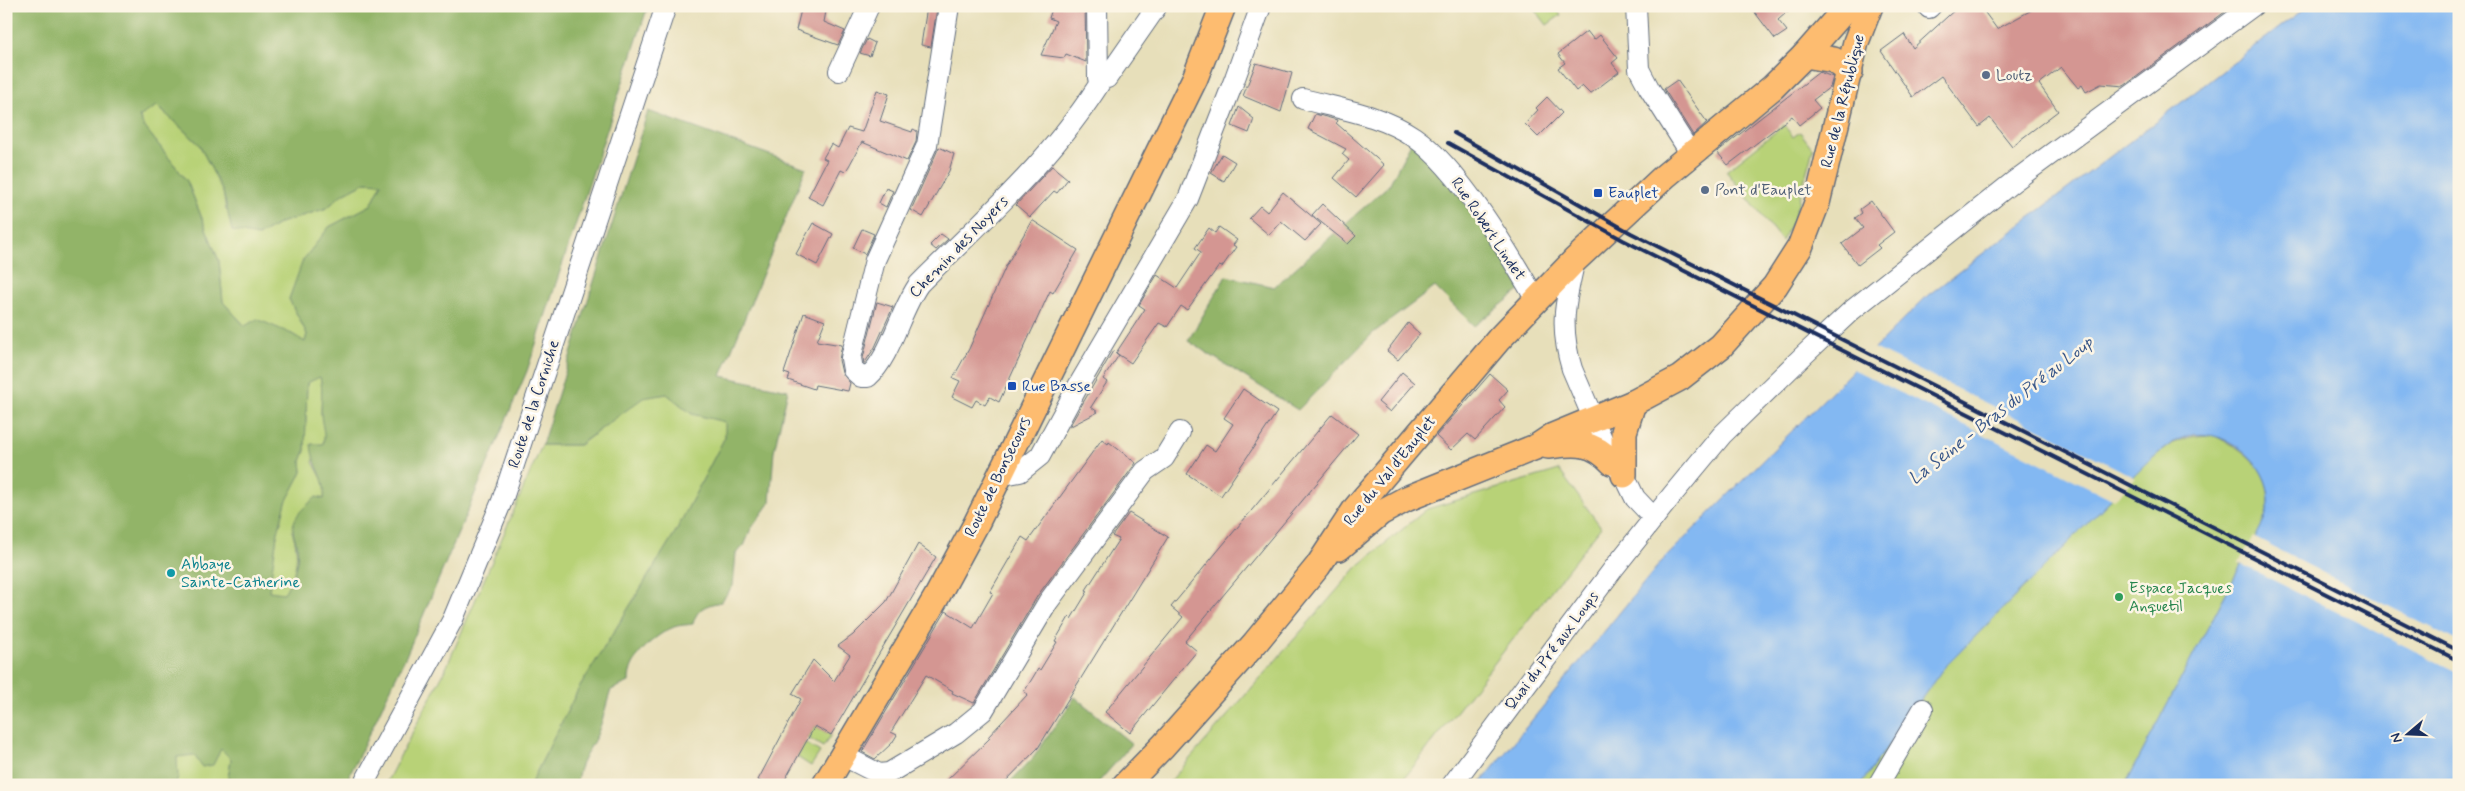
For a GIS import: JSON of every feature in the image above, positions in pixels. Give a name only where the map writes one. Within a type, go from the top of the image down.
[{"type":"main road","name":"Route de Bonsecours","points":[[825,785],[936,598],[1195,78],[1223,6]]},
{"type":"main road","name":"Rue de la République","points":[[1536,300],[1574,260],[1691,154],[1773,86],[1805,56],[1848,6]]},
{"type":"main road","name":"Rue de la République","points":[[1593,420],[1633,403],[1680,378],[1703,362],[1754,312],[1784,273],[1800,248],[1818,202],[1856,42],[1870,6]]},
{"type":"main road","points":[[1805,56],[1834,60],[1850,72]]},
{"type":"main road","name":"Rue du Val d'Eauplet","points":[[1318,566],[1356,508],[1498,339],[1536,300]]},
{"type":"main road","points":[[1618,468],[1624,432],[1633,403]]},
{"type":"main road","name":"Rue du Val d'Eauplet","points":[[1318,566],[1380,513],[1538,446],[1553,436],[1593,420]]},
{"type":"main road","points":[[1538,446],[1566,443],[1582,444],[1603,452],[1618,468]]},
{"type":"main road","points":[[1125,785],[1163,746],[1255,643],[1318,566]]},
{"type":"street","name":"Route de la Corniche","points":[[364,785],[453,619],[502,501],[666,6]]},
{"type":"street","points":[[839,71],[869,6]]},
{"type":"street","name":"Chemin des Noyers","points":[[948,6],[944,43],[927,145],[875,260],[851,358],[853,370],[860,377],[868,377],[877,368],[908,299],[919,284],[1008,196],[1060,139],[1103,78],[1107,78],[1157,6]]},
{"type":"street","points":[[1097,6],[1098,78],[1103,78]]},
{"type":"street","points":[[998,476],[1020,472],[1040,456],[1078,386],[1188,199],[1236,78],[1261,6]]},
{"type":"street","points":[[1636,6],[1640,69],[1649,88],[1691,154]]},
{"type":"street","name":"Quai du Pré aux Loups","points":[[1452,785],[1539,678],[1654,518],[1677,498],[1722,435],[2013,182],[2254,6]]},
{"type":"street","name":"Rue Robert Lindet","points":[[1303,98],[1382,120],[1414,137],[1448,169],[1475,205],[1495,233],[1536,300]]},
{"type":"street","points":[[1574,260],[1565,303],[1563,325],[1567,354],[1593,420],[1618,468],[1635,498],[1654,518]]},
{"type":"street","points":[[842,755],[879,774],[889,773],[956,733],[983,712],[1048,602],[1145,471],[1164,458],[1180,432]]},
{"type":"street","points":[[1878,785],[1923,709]]},
{"type":"green space","points":[[6,6],[648,6],[527,371],[406,656],[345,785],[224,785],[228,779],[231,759],[221,749],[213,765],[202,767],[194,755],[177,757],[178,778],[174,785],[6,785]],"holes":[[[157,106],[199,144],[223,192],[232,231],[258,236],[280,223],[327,208],[341,195],[366,182],[382,183],[371,205],[329,227],[303,260],[289,299],[307,334],[305,342],[292,334],[257,319],[245,326],[223,302],[219,261],[187,181],[143,125],[139,117]],[[320,377],[322,390],[321,417],[324,439],[323,444],[311,444],[323,484],[324,499],[316,497],[297,516],[293,530],[298,552],[292,577],[284,593],[269,591],[277,536],[286,502],[302,472],[301,461],[305,451],[307,383]]]},
{"type":"green space","points":[[1537,6],[1555,6],[1561,15],[1547,25],[1534,8]]},
{"type":"green space","points":[[157,106],[199,144],[223,192],[226,210],[258,236],[280,223],[327,208],[341,195],[366,182],[382,183],[371,205],[329,227],[295,284],[289,299],[307,334],[305,342],[292,334],[245,326],[223,302],[219,261],[187,181],[143,125],[139,116]]},
{"type":"green space","points":[[648,111],[806,168],[721,376],[788,390],[774,451],[770,502],[751,529],[744,546],[736,553],[733,586],[721,602],[703,608],[697,614],[693,624],[674,627],[650,642],[637,657],[630,673],[629,682],[611,690],[597,735],[581,765],[577,785],[530,785],[578,690],[676,531],[725,437],[725,422],[692,414],[667,394],[643,398],[579,445],[542,445]]},
{"type":"green space","points":[[1784,125],[1793,137],[1800,132],[1813,149],[1794,218],[1782,241],[1726,171]]},
{"type":"green space","points":[[1414,137],[1527,285],[1474,326],[1435,287],[1373,333],[1298,410],[1188,341],[1226,276],[1274,287],[1389,185]]},
{"type":"green space","points":[[320,376],[322,387],[321,413],[326,432],[323,444],[313,462],[326,486],[324,499],[316,497],[292,531],[296,547],[296,563],[292,578],[284,594],[268,591],[277,536],[286,502],[302,472],[301,461],[305,451],[307,383]]},
{"type":"green space","points":[[667,394],[692,414],[726,422],[725,437],[676,531],[578,690],[530,785],[385,785],[447,666],[542,445],[580,445],[643,397]]},
{"type":"green space","name":"Espace Jacques Anquetil","points":[[2212,435],[2242,451],[2258,467],[2264,477],[2267,488],[2268,509],[2263,523],[2125,785],[1860,785],[1942,670],[2146,464],[2176,442],[2192,437]]},
{"type":"green space","points":[[1559,470],[1601,527],[1399,785],[1167,785],[1358,566],[1427,509]]},
{"type":"green space","points":[[1075,697],[1132,744],[1096,785],[1007,785],[1033,758]]},
{"type":"green space","points":[[815,726],[831,735],[823,747],[808,738]]},
{"type":"green space","points":[[805,743],[820,752],[811,766],[797,757]]},
{"type":"green space","points":[[221,749],[231,759],[228,779],[224,785],[174,785],[178,778],[176,757]]},
{"type":"water","name":"La Seine - Bras du Pré au Loup","points":[[2308,6],[2459,6],[2459,785],[2125,785],[2263,523],[2268,506],[2267,487],[2262,473],[2254,461],[2243,450],[2230,442],[2202,434],[2188,436],[2176,441],[2146,464],[1942,670],[1860,785],[1479,785],[1661,562],[1927,296]]},
{"type":"pier","points":[[1872,347],[2136,478],[2114,500],[1851,368]]},
{"type":"pier","points":[[2253,537],[2459,642],[2459,673],[2239,563]]},
{"type":"building","points":[[802,6],[827,6],[824,22],[845,31],[838,45],[796,30]]},
{"type":"building","points":[[1053,6],[1085,6],[1086,62],[1066,54],[1064,58],[1041,55],[1056,21],[1049,18]]},
{"type":"building","points":[[1750,6],[1794,6],[1778,20],[1787,31],[1775,39]]},
{"type":"building","points":[[1959,6],[1980,6],[1997,29],[2039,6],[2233,6],[2124,86],[2101,84],[2086,92],[2082,85],[2078,88],[2061,67],[2039,84],[2058,111],[2012,146],[1990,118],[1979,127],[1941,76],[1913,97],[1881,51],[1904,34],[1913,48]]},
{"type":"building","points":[[927,7],[937,8],[931,47],[921,45]]},
{"type":"building","points":[[1587,31],[1594,40],[1600,35],[1618,58],[1612,63],[1619,72],[1590,94],[1582,86],[1576,91],[1558,68],[1565,63],[1558,54]]},
{"type":"building","points":[[867,39],[875,43],[870,56],[860,53]]},
{"type":"building","points":[[1256,63],[1292,73],[1281,112],[1243,96]]},
{"type":"building","points":[[1819,72],[1833,77],[1830,87],[1813,100],[1820,108],[1799,125],[1792,116],[1728,165],[1717,152]]},
{"type":"building","points":[[1677,80],[1707,122],[1693,135],[1664,89]]},
{"type":"building","points":[[877,90],[889,94],[880,121],[912,132],[913,129],[917,131],[916,142],[907,161],[862,142],[845,172],[841,170],[823,205],[808,197],[827,160],[823,158],[831,144],[838,148],[848,128],[862,132]]},
{"type":"building","points":[[1547,97],[1562,113],[1538,137],[1525,124],[1538,110],[1536,108]]},
{"type":"building","points":[[1239,107],[1254,119],[1249,133],[1232,126]]},
{"type":"building","points":[[1315,114],[1337,120],[1336,123],[1384,165],[1356,197],[1334,178],[1349,160],[1342,154],[1346,149],[1308,129]]},
{"type":"building","points":[[939,147],[954,154],[949,171],[923,217],[911,210]]},
{"type":"building","points":[[1222,154],[1235,162],[1224,181],[1211,173]]},
{"type":"building","points":[[1052,166],[1068,179],[1057,193],[1054,191],[1030,217],[1016,205]]},
{"type":"building","points":[[886,188],[893,191],[886,207],[879,203]]},
{"type":"building","points":[[1283,192],[1321,224],[1305,241],[1281,221],[1269,235],[1249,218],[1260,206],[1267,212]]},
{"type":"building","points":[[1871,201],[1894,232],[1877,245],[1880,248],[1858,265],[1842,244],[1863,228],[1855,218],[1862,213],[1860,209]]},
{"type":"building","points":[[1322,204],[1356,236],[1348,244],[1312,215]]},
{"type":"building","points":[[1032,220],[1078,250],[1053,293],[1050,291],[999,402],[990,397],[985,405],[976,400],[972,407],[952,397],[960,381],[953,378],[969,349],[1006,266]]},
{"type":"building","points":[[813,223],[833,234],[817,265],[796,254]]},
{"type":"building","points":[[1219,227],[1237,240],[1233,245],[1236,247],[1222,267],[1219,266],[1187,310],[1181,306],[1167,327],[1159,323],[1131,363],[1116,353],[1145,309],[1139,305],[1157,275],[1177,288],[1201,252],[1195,248],[1209,228],[1215,233]]},
{"type":"building","points":[[862,229],[874,234],[865,254],[853,248]]},
{"type":"building","points":[[941,234],[948,239],[936,250],[930,245]]},
{"type":"building","points":[[877,302],[893,307],[875,347],[864,364],[863,358]]},
{"type":"building","points":[[804,313],[825,321],[817,341],[842,345],[839,360],[842,373],[850,383],[848,391],[815,385],[814,389],[788,380],[790,375],[784,373]]},
{"type":"building","points":[[1408,323],[1420,334],[1398,360],[1387,351]]},
{"type":"building","points":[[1113,351],[1119,355],[1103,379],[1107,382],[1091,407],[1098,412],[1069,427]]},
{"type":"building","points":[[1402,372],[1415,383],[1390,412],[1378,402]]},
{"type":"building","points":[[1490,374],[1508,390],[1499,400],[1505,407],[1475,440],[1468,434],[1451,450],[1436,436]]},
{"type":"building","points":[[1243,389],[1277,412],[1221,496],[1187,474],[1206,445],[1215,451],[1233,424],[1224,418]]},
{"type":"building","points":[[1332,414],[1358,434],[1185,641],[1197,651],[1130,733],[1105,712],[1183,617],[1171,607]]},
{"type":"building","points":[[1102,439],[1108,444],[1109,442],[1136,463],[1038,595],[974,703],[952,693],[953,691],[926,675],[891,732],[897,735],[892,743],[875,759],[862,752],[946,611],[973,628],[993,593],[990,592],[1022,537],[1028,541]]},
{"type":"building","points":[[1129,513],[1168,537],[1038,748],[1002,785],[942,785],[990,738],[988,737],[1028,694],[1024,692],[1038,669],[1040,670],[1069,617],[1071,619],[1088,591],[1086,590],[1119,539],[1112,536]]},
{"type":"building","points":[[918,544],[936,557],[831,735],[815,726],[782,785],[766,785],[758,780],[801,699],[792,694],[813,660],[834,681],[850,655],[838,646],[853,635],[886,602]]},
{"type":"railway","points":[[1454,133],[1631,233],[2459,651]]},
{"type":"railway","points":[[1448,143],[1623,240],[2459,661]]},
{"type":"place","name":"Loutz","points":[[1986,75]]},
{"type":"place","name":"Pont d'Eauplet","points":[[1705,190]]},
{"type":"place","name":"Eauplet","points":[[1598,193]]},
{"type":"place","name":"Rue Basse","points":[[1012,386]]},
{"type":"place","name":"Abbaye Sainte-Catherine","points":[[171,573]]},
{"type":"place","name":"Espace Jacques Anquetil","points":[[2119,597]]}]
